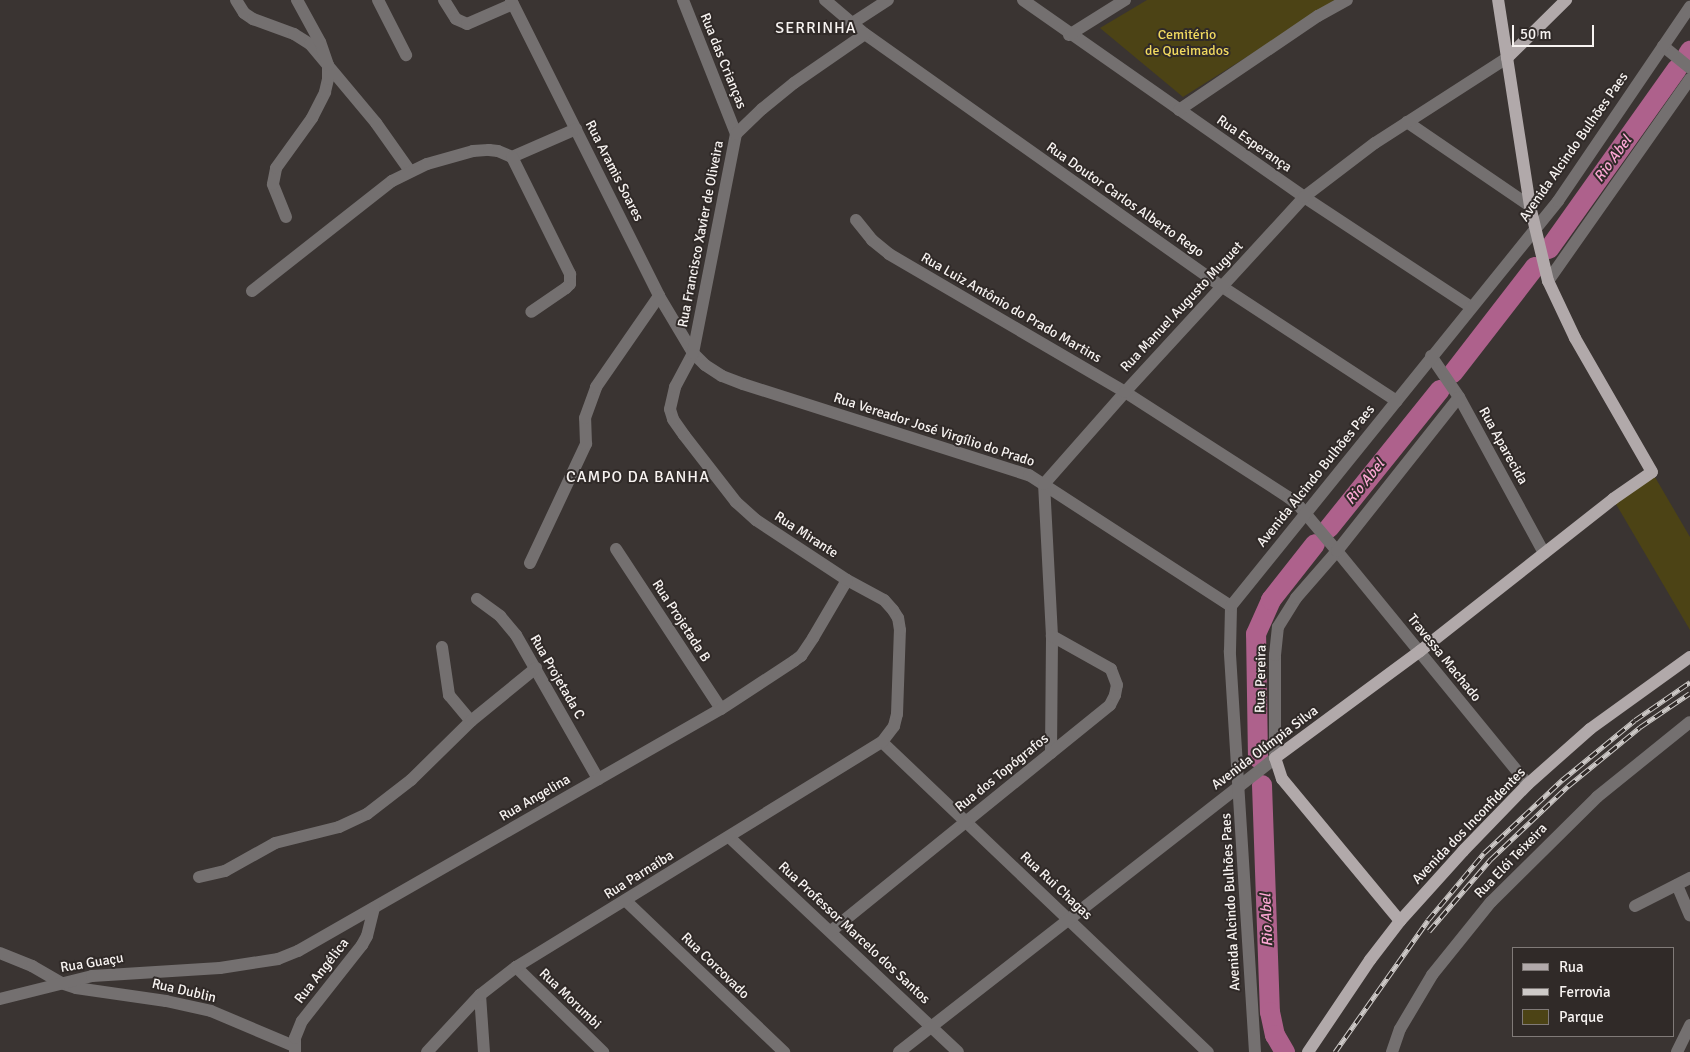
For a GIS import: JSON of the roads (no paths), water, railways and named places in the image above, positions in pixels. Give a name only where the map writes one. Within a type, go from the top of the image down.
[{"type":"main road","points":[[1498,0],[1534,230],[1546,276]]},
{"type":"main road","name":"Rua Manuel Augusto Muguet","points":[[1507,58],[1566,0]]},
{"type":"main road","name":"Avenida Olímpia Silva","points":[[1272,761],[1420,652],[1613,498],[1652,472],[1574,338],[1546,276]]},
{"type":"main road","name":"Avenida dos Inconfidentes","points":[[1308,1052],[1342,997],[1400,921],[1463,851],[1528,784],[1605,718],[1690,657]]},
{"type":"main road","name":"Rua Pereira","points":[[1272,761],[1282,779],[1400,921]]},
{"type":"street","points":[[236,0],[244,13],[253,19],[302,38],[328,65],[376,123],[410,171]]},
{"type":"street","points":[[286,217],[276,193],[274,176],[280,160],[320,104],[325,92],[328,65],[315,31],[297,0]]},
{"type":"street","points":[[378,0],[406,55]]},
{"type":"street","points":[[444,0],[456,18],[467,24],[512,2]]},
{"type":"street","name":"Rua das Crianças","points":[[683,0],[736,134]]},
{"type":"street","name":"Rua Doutor Carlos Alberto Rego","points":[[825,0],[851,24],[1221,286],[1396,401]]},
{"type":"street","points":[[851,24],[888,0]]},
{"type":"street","name":"Rua Esperança","points":[[1023,0],[1069,35],[1304,197],[1471,307]]},
{"type":"street","points":[[1069,35],[1125,0]]},
{"type":"street","points":[[1179,110],[1318,16],[1347,0]]},
{"type":"street","name":"Rua Aramis Soares","points":[[512,2],[659,296],[693,353]]},
{"type":"street","name":"Avenida Alcindo Bulhões Paes","points":[[1255,1052],[1244,782],[1230,651],[1231,606],[1396,401],[1434,360],[1471,307],[1558,201],[1667,49],[1690,7]]},
{"type":"street","name":"Rua Francisco Xavier de Oliveira","points":[[693,353],[736,134],[762,109],[794,83],[865,34]]},
{"type":"street","points":[[1667,49],[1690,68]]},
{"type":"street","name":"Rua Manuel Augusto Muguet","points":[[1044,484],[1221,286],[1304,197],[1339,169],[1407,122],[1507,58]]},
{"type":"street","points":[[1546,276],[1690,79]]},
{"type":"street","points":[[1407,122],[1530,206]]},
{"type":"street","points":[[512,157],[576,129]]},
{"type":"street","points":[[252,291],[392,181],[427,164],[473,151],[498,151],[512,157],[570,274],[570,284],[566,288],[531,312]]},
{"type":"street","name":"Rua Luiz Antônio do Prado Martins","points":[[856,220],[872,240],[889,254],[1125,392],[1288,497],[1306,514],[1314,525]]},
{"type":"street","points":[[530,563],[586,444],[585,418],[596,387],[659,296]]},
{"type":"street","name":"Rua Vereador José Virgílio do Prado","points":[[693,353],[712,370],[743,384],[1014,470],[1044,484],[1231,606]]},
{"type":"street","name":"Rua Mirante","points":[[693,353],[675,387],[671,399],[671,414],[678,427],[736,502],[756,520],[847,580],[884,600],[898,618],[900,630],[897,714],[894,726],[882,742]]},
{"type":"street","name":"Rua Aparecida","points":[[1434,360],[1457,394],[1544,552]]},
{"type":"street","name":"Rua Pereira","points":[[1272,761],[1274,655],[1278,627],[1296,598],[1334,548],[1457,394]]},
{"type":"street","points":[[1044,484],[1052,636],[1051,753]]},
{"type":"street","name":"Travessa Machado","points":[[1314,525],[1528,784]]},
{"type":"street","name":"Rua Projetada B","points":[[616,549],[721,709]]},
{"type":"street","name":"Rua Angelina","points":[[191,970],[237,965],[289,956],[721,709],[801,656],[847,580]]},
{"type":"street","name":"Rua Projetada C","points":[[477,599],[508,624],[536,668],[598,780]]},
{"type":"street","name":"Rua dos Topógrafos","points":[[832,931],[1110,705],[1115,695],[1117,684],[1111,668],[1052,636]]},
{"type":"street","points":[[442,648],[449,695],[471,721]]},
{"type":"street","points":[[199,877],[225,871],[275,843],[339,827],[367,814],[411,780],[471,721],[536,668]]},
{"type":"street","name":"Rua Elói Teixeira","points":[[1392,1052],[1400,1029],[1432,975],[1491,902],[1597,797],[1690,722]]},
{"type":"street","name":"Rua Rui Chagas","points":[[882,742],[1208,1052]]},
{"type":"street","name":"Rua Parnaíba","points":[[427,1052],[480,995],[516,967],[626,902],[882,742]]},
{"type":"street","name":"Avenida Olímpia Silva","points":[[899,1052],[1272,761]]},
{"type":"street","name":"Rua Professor Marcelo dos Santos","points":[[729,837],[832,931],[958,1052]]},
{"type":"street","points":[[1635,906],[1690,878]]},
{"type":"street","points":[[1677,885],[1690,915]]},
{"type":"street","name":"Rua Corcovado","points":[[626,902],[784,1052]]},
{"type":"street","name":"Rua Angélica","points":[[295,1049],[295,1038],[302,1021],[350,962],[368,936],[374,908]]},
{"type":"street","name":"Rua Dublin","points":[[0,954],[32,966],[76,988],[166,1001],[211,1012],[295,1049]]},
{"type":"street","name":"Rua Morumbi","points":[[516,967],[603,1052]]},
{"type":"street","name":"Rua Guaçu","points":[[0,999],[61,982],[92,976],[191,970]]},
{"type":"street","points":[[480,995],[484,1052]]},
{"type":"street","points":[[1677,1052],[1690,1025]]},
{"type":"waterway","name":"Rio Abel","points":[[1549,249],[1677,69]]},
{"type":"waterway","name":"Rio Abel","points":[[1453,373],[1535,267]]},
{"type":"waterway","name":"Rio Abel","points":[[1329,528],[1440,390]]},
{"type":"waterway","name":"Rio Abel","points":[[1258,758],[1256,634],[1271,600],[1315,544]]},
{"type":"waterway","name":"Rio Abel","points":[[1262,785],[1270,1012],[1275,1035],[1285,1052]]},
{"type":"railway","points":[[1335,1052],[1428,920],[1484,853],[1562,780],[1635,720],[1690,682]]},
{"type":"railway","points":[[1429,931],[1491,859],[1568,786],[1640,727],[1690,693]]},
{"type":"district","name":"SERRINHA","points":[[816,28]]},
{"type":"district","name":"CAMPO DA BANHA","points":[[638,477]]},
{"type":"park label","name":"Cemitério de Queimados","points":[[1187,43]]}]
